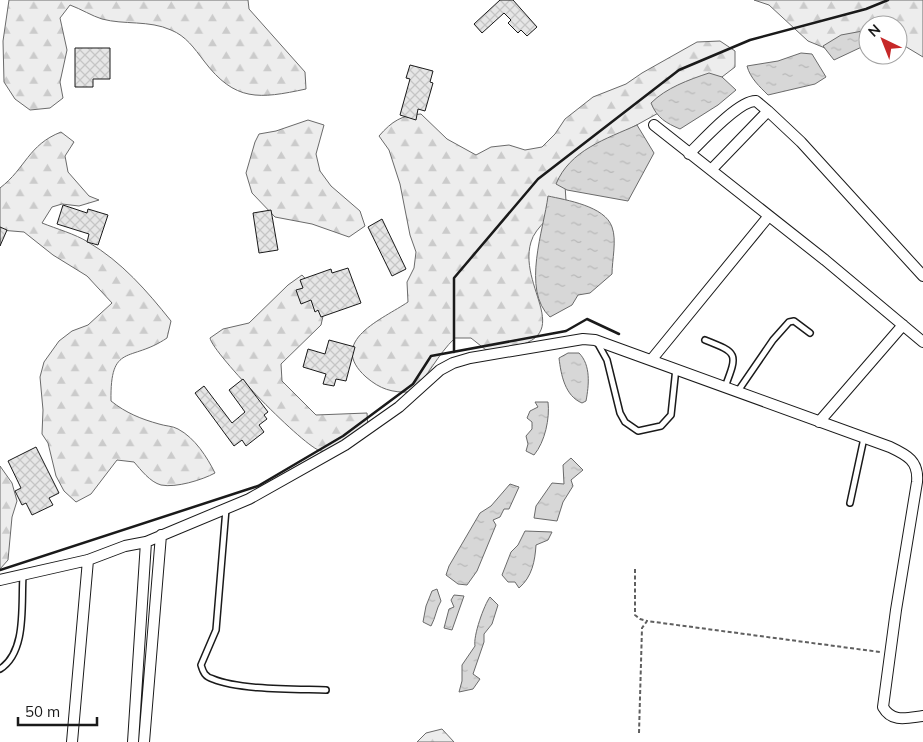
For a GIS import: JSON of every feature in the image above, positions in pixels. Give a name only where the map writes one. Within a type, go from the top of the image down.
[{"type":"street","points":[[689,154],[724,120],[748,102],[756,101],[801,142],[923,276]]},
{"type":"street","points":[[711,170],[768,111]]},
{"type":"street","points":[[654,126],[825,260],[923,342]]},
{"type":"street","points":[[652,359],[768,217]]},
{"type":"street","points":[[819,422],[903,325]]},
{"type":"street","points":[[0,580],[88,560],[125,546],[146,542],[249,499],[345,445],[399,407],[440,370],[453,363],[510,350],[583,338],[596,340],[652,359],[864,438],[908,455],[920,464],[883,695],[884,709],[889,715],[899,719],[923,716]]},
{"type":"street","points":[[144,742],[161,535]]},
{"type":"street","points":[[133,742],[146,542]]},
{"type":"street","points":[[72,742],[88,560]]},
{"type":"lane","points":[[737,392],[778,334],[789,322],[794,321],[810,333]]},
{"type":"lane","points":[[596,340],[607,360],[620,413],[625,422],[638,431],[661,426],[671,415],[676,368]]},
{"type":"lane","points":[[704,340],[729,350],[733,357],[734,365],[725,387]]},
{"type":"lane","points":[[850,503],[864,438]]},
{"type":"lane","points":[[226,509],[216,630],[201,665],[203,674],[212,679],[228,683],[326,690]]},
{"type":"lane","points":[[0,670],[9,664],[13,657],[19,636],[23,576]]},
{"type":"path","points":[[635,569],[634,615],[640,619],[890,654]]},
{"type":"path","points":[[639,733],[642,628],[647,621]]},
{"type":"green space","points":[[9,0],[248,0],[249,9],[305,72],[306,89],[275,95],[249,94],[238,91],[226,84],[215,74],[189,43],[176,33],[154,25],[102,19],[70,5],[60,18],[67,50],[60,82],[63,98],[50,108],[30,110],[15,99],[4,82],[3,41]]},
{"type":"green space","points":[[754,0],[923,0],[923,57],[908,48],[908,15],[858,15],[858,42],[825,48],[808,41],[769,5]]},
{"type":"green space","points":[[720,41],[735,51],[735,67],[718,80],[615,137],[565,185],[566,201],[533,236],[529,261],[542,313],[542,327],[535,338],[517,346],[486,350],[471,338],[455,338],[411,392],[398,392],[387,389],[376,385],[366,377],[355,364],[352,352],[355,342],[373,324],[408,302],[407,282],[414,268],[416,252],[410,235],[400,184],[389,150],[379,136],[388,126],[403,117],[421,114],[447,139],[476,155],[491,147],[509,145],[525,150],[542,147],[555,134],[565,119],[593,97],[626,84],[697,42]]},
{"type":"green space","points":[[308,120],[324,125],[316,154],[320,171],[331,186],[360,211],[365,226],[349,237],[312,224],[275,217],[252,193],[246,173],[259,134],[276,131]]},
{"type":"green space","points":[[61,132],[74,142],[65,156],[68,172],[89,196],[99,200],[79,206],[62,204],[52,207],[42,223],[83,239],[112,259],[143,288],[171,321],[167,338],[125,357],[119,362],[114,370],[111,401],[134,415],[176,428],[190,437],[200,448],[215,473],[210,476],[181,484],[161,485],[149,479],[134,462],[117,460],[91,494],[76,502],[64,491],[56,476],[48,443],[42,434],[43,410],[40,377],[44,362],[59,341],[72,331],[88,325],[112,303],[87,276],[53,255],[24,232],[0,230],[0,188],[16,173],[41,143]]},
{"type":"green space","points":[[302,275],[313,287],[325,307],[321,325],[281,364],[282,381],[316,415],[367,413],[368,429],[352,442],[341,448],[328,451],[321,451],[312,446],[280,419],[242,380],[210,338],[223,329],[249,323],[288,285]]},
{"type":"green space","points":[[0,466],[12,483],[17,501],[12,517],[8,560],[0,569]]},
{"type":"green space","points":[[442,729],[454,742],[417,742],[426,733]]},
{"type":"water","points":[[858,32],[858,49],[834,60],[823,46],[841,35]]},
{"type":"water","points":[[801,53],[812,54],[826,77],[815,84],[768,95],[748,70],[747,66],[778,61]]},
{"type":"water","points":[[709,73],[722,77],[736,90],[718,105],[680,129],[666,122],[656,113],[651,103],[663,93]]},
{"type":"water","points":[[637,125],[654,153],[628,201],[567,190],[556,184],[570,162],[580,154],[601,141]]},
{"type":"water","points":[[548,196],[584,205],[602,214],[612,227],[614,238],[612,274],[590,293],[578,295],[572,305],[550,317],[541,305],[537,291],[536,276],[539,242]]},
{"type":"water","points":[[568,353],[579,353],[586,363],[587,395],[586,401],[582,403],[576,400],[568,390],[561,371],[559,358]]},
{"type":"water","points":[[535,402],[548,402],[548,408],[544,437],[534,455],[526,451],[528,444],[526,436],[532,429],[532,422],[527,418],[530,411],[538,407]]},
{"type":"water","points":[[571,458],[583,470],[571,480],[573,486],[563,502],[557,521],[534,518],[536,506],[552,483],[564,484],[563,465]]},
{"type":"water","points":[[510,484],[519,487],[509,509],[504,509],[500,517],[493,520],[496,525],[477,571],[467,585],[458,584],[446,575],[449,566],[480,513],[491,506]]},
{"type":"water","points":[[525,531],[552,532],[548,540],[536,545],[532,568],[527,579],[519,588],[515,582],[508,582],[502,575],[511,552],[518,545]]},
{"type":"water","points":[[437,589],[441,601],[431,626],[423,622],[426,606],[432,591]]},
{"type":"water","points":[[454,595],[464,596],[452,630],[444,628],[449,609],[454,607],[451,600]]},
{"type":"water","points":[[490,597],[498,605],[492,624],[484,634],[484,642],[473,674],[480,679],[473,689],[459,692],[462,681],[462,665],[475,646],[479,621]]},
{"type":"building","points":[[500,0],[513,0],[537,27],[527,36],[521,30],[518,33],[508,23],[511,20],[504,13],[482,33],[474,24]]},
{"type":"building","points":[[75,48],[110,48],[110,79],[93,79],[93,87],[75,87]]},
{"type":"building","points":[[410,65],[433,71],[430,82],[433,83],[425,111],[418,109],[416,120],[400,115],[410,79],[406,78]]},
{"type":"building","points":[[63,205],[87,213],[88,209],[108,215],[98,245],[87,242],[89,234],[57,224]]},
{"type":"building","points":[[271,210],[278,250],[259,253],[253,213]]},
{"type":"building","points":[[382,219],[406,269],[392,276],[368,227]]},
{"type":"building","points":[[0,227],[7,230],[0,246]]},
{"type":"building","points":[[348,268],[361,303],[321,317],[318,310],[315,312],[311,300],[301,304],[296,290],[303,288],[300,280],[331,269],[332,273]]},
{"type":"building","points":[[329,340],[355,347],[346,381],[336,379],[334,386],[323,384],[326,374],[303,367],[308,349],[325,354]]},
{"type":"building","points":[[243,379],[268,412],[264,415],[267,419],[259,425],[264,432],[246,446],[242,440],[234,446],[195,393],[204,386],[232,423],[245,412],[229,390]]},
{"type":"building","points":[[36,447],[59,493],[49,498],[53,505],[32,515],[26,503],[22,505],[15,491],[21,488],[8,461]]},
{"type":"wall","points":[[454,352],[454,278],[538,179],[679,70],[750,40],[866,9],[888,0]]},
{"type":"wall","points":[[0,570],[258,486],[343,436],[413,384],[431,356],[566,331],[587,319],[619,334]]}]
